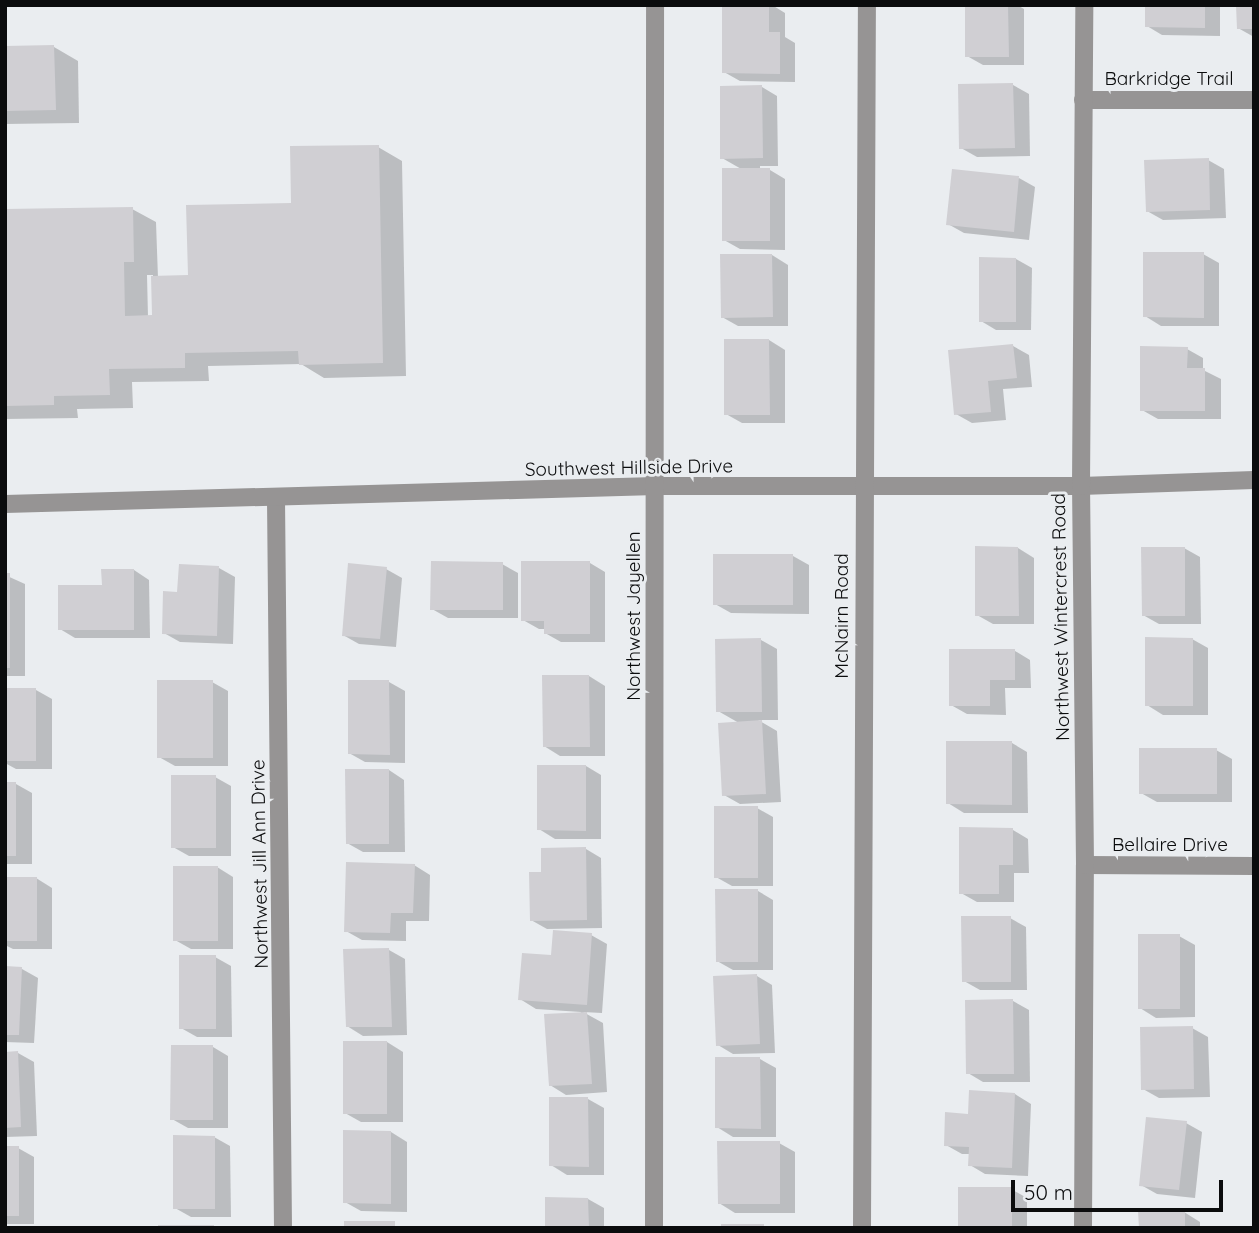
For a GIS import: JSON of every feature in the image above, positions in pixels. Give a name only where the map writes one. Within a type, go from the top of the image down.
[{"type":"street","name":"Northwest Jayellen","points":[[654,1228],[655,5]]},
{"type":"street","name":"McNairn Road","points":[[862,1228],[867,5]]},
{"type":"street","name":"Northwest Wintercrest Road","points":[[1083,1228],[1085,866],[1081,486],[1084,5]]},
{"type":"street","name":"Barkridge Trail","points":[[1083,100],[1254,100]]},
{"type":"street","name":"Southwest Hillside Drive","points":[[5,504],[276,499],[656,486],[1081,486],[1254,480]]},
{"type":"street","name":"Northwest Jill Ann Drive","points":[[276,499],[283,1228]]},
{"type":"street","name":"Bellaire Drive","points":[[1085,866],[1254,866]]},
{"type":"building","points":[[722,5],[769,5],[769,32],[780,32],[780,74],[722,73]]},
{"type":"building","points":[[965,5],[1008,5],[1009,57],[965,57]]},
{"type":"building","points":[[1145,5],[1205,5],[1205,28],[1145,27]]},
{"type":"building","points":[[1236,5],[1254,5],[1254,29],[1237,29]]},
{"type":"building","points":[[54,45],[56,110],[5,111],[5,46]]},
{"type":"building","points":[[1013,83],[1015,148],[959,149],[958,84]]},
{"type":"building","points":[[762,85],[763,158],[720,159],[720,86]]},
{"type":"building","points":[[379,145],[383,363],[299,365],[298,351],[185,353],[185,368],[109,369],[110,395],[54,396],[54,405],[5,406],[5,209],[133,207],[134,262],[124,262],[125,316],[152,315],[151,276],[188,275],[186,205],[291,203],[290,146]]},
{"type":"building","points":[[1209,158],[1210,210],[1146,212],[1144,160]]},
{"type":"building","points":[[722,168],[770,168],[770,241],[722,241]]},
{"type":"building","points":[[952,169],[1019,176],[1014,232],[946,225]]},
{"type":"building","points":[[1143,252],[1204,252],[1204,318],[1143,317]]},
{"type":"building","points":[[720,254],[772,254],[773,317],[721,318]]},
{"type":"building","points":[[979,257],[1016,258],[1016,322],[979,322]]},
{"type":"building","points":[[724,339],[769,339],[770,415],[724,415]]},
{"type":"building","points":[[1013,344],[1017,378],[988,381],[991,412],[954,415],[948,350]]},
{"type":"building","points":[[1140,346],[1188,347],[1187,368],[1205,368],[1205,411],[1140,411]]},
{"type":"building","points":[[975,546],[1018,547],[1019,616],[975,616]]},
{"type":"building","points":[[1141,547],[1185,547],[1185,616],[1142,616]]},
{"type":"building","points":[[713,554],[793,554],[793,605],[713,605]]},
{"type":"building","points":[[431,561],[503,562],[503,610],[430,610]]},
{"type":"building","points":[[521,561],[590,561],[590,634],[544,634],[544,621],[521,621]]},
{"type":"building","points":[[348,563],[387,567],[380,639],[342,636]]},
{"type":"building","points":[[179,564],[219,566],[217,636],[162,634],[163,591],[177,592]]},
{"type":"building","points":[[101,569],[134,569],[134,630],[58,630],[58,585],[102,585]]},
{"type":"building","points":[[5,573],[10,573],[10,668],[5,668]]},
{"type":"building","points":[[1145,637],[1193,638],[1193,706],[1145,706]]},
{"type":"building","points":[[761,638],[762,712],[716,712],[715,639]]},
{"type":"building","points":[[949,649],[1015,649],[1015,680],[990,680],[990,706],[949,706]]},
{"type":"building","points":[[542,675],[589,675],[590,747],[543,747]]},
{"type":"building","points":[[157,680],[213,680],[213,758],[157,758]]},
{"type":"building","points":[[348,680],[389,680],[390,755],[348,754]]},
{"type":"building","points":[[5,688],[36,688],[36,761],[5,761]]},
{"type":"building","points":[[762,720],[766,794],[722,796],[718,723]]},
{"type":"building","points":[[946,741],[1012,741],[1012,805],[946,804]]},
{"type":"building","points":[[1139,748],[1217,748],[1217,794],[1139,794]]},
{"type":"building","points":[[537,765],[586,765],[586,831],[537,830]]},
{"type":"building","points":[[345,769],[389,769],[389,844],[346,844]]},
{"type":"building","points":[[171,775],[216,775],[216,848],[171,848]]},
{"type":"building","points":[[5,782],[16,782],[16,856],[5,856]]},
{"type":"building","points":[[714,806],[758,806],[758,878],[714,878]]},
{"type":"building","points":[[959,827],[1013,828],[1013,865],[999,865],[999,894],[959,894]]},
{"type":"building","points":[[586,847],[587,920],[530,921],[529,872],[541,872],[541,848]]},
{"type":"building","points":[[346,862],[415,864],[413,913],[391,913],[390,933],[344,932]]},
{"type":"building","points":[[173,866],[218,866],[218,941],[173,941]]},
{"type":"building","points":[[5,877],[37,877],[37,941],[5,941]]},
{"type":"building","points":[[715,889],[758,889],[758,962],[716,962]]},
{"type":"building","points":[[961,916],[1011,916],[1011,982],[962,982]]},
{"type":"building","points":[[553,930],[592,933],[587,1005],[518,1000],[522,953],[551,955]]},
{"type":"building","points":[[1138,934],[1180,934],[1180,1009],[1138,1009]]},
{"type":"building","points":[[389,948],[392,1027],[346,1027],[343,949]]},
{"type":"building","points":[[179,955],[216,955],[216,1029],[179,1029]]},
{"type":"building","points":[[5,966],[22,967],[19,1035],[5,1035]]},
{"type":"building","points":[[757,974],[760,1044],[716,1046],[713,976]]},
{"type":"building","points":[[1013,999],[1014,1074],[966,1074],[965,1000]]},
{"type":"building","points":[[587,1012],[592,1084],[549,1086],[544,1014]]},
{"type":"building","points":[[1193,1026],[1194,1089],[1141,1090],[1140,1027]]},
{"type":"building","points":[[343,1041],[387,1041],[387,1114],[343,1114]]},
{"type":"building","points":[[171,1045],[213,1045],[213,1120],[170,1120]]},
{"type":"building","points":[[18,1051],[21,1127],[5,1128],[5,1052]]},
{"type":"building","points":[[715,1057],[760,1057],[761,1129],[715,1128]]},
{"type":"building","points":[[969,1090],[1015,1093],[1012,1168],[968,1166],[969,1147],[944,1146],[945,1112],[968,1114]]},
{"type":"building","points":[[549,1097],[588,1097],[589,1167],[549,1166]]},
{"type":"building","points":[[1146,1117],[1187,1121],[1179,1190],[1139,1186]]},
{"type":"building","points":[[343,1130],[391,1131],[391,1204],[343,1203]]},
{"type":"building","points":[[173,1135],[215,1136],[215,1209],[173,1209]]},
{"type":"building","points":[[717,1141],[780,1141],[780,1204],[718,1204]]},
{"type":"building","points":[[5,1146],[19,1146],[19,1216],[5,1216]]},
{"type":"building","points":[[958,1187],[1012,1187],[1012,1228],[958,1228]]},
{"type":"building","points":[[545,1197],[588,1198],[589,1228],[545,1228]]},
{"type":"building","points":[[1138,1211],[1185,1211],[1185,1228],[1139,1228]]},
{"type":"building","points":[[344,1221],[395,1221],[395,1228],[344,1228]]},
{"type":"building","points":[[721,1224],[764,1224],[764,1228],[721,1228]]},
{"type":"building","points":[[158,1225],[214,1225],[214,1228],[158,1228]]}]
